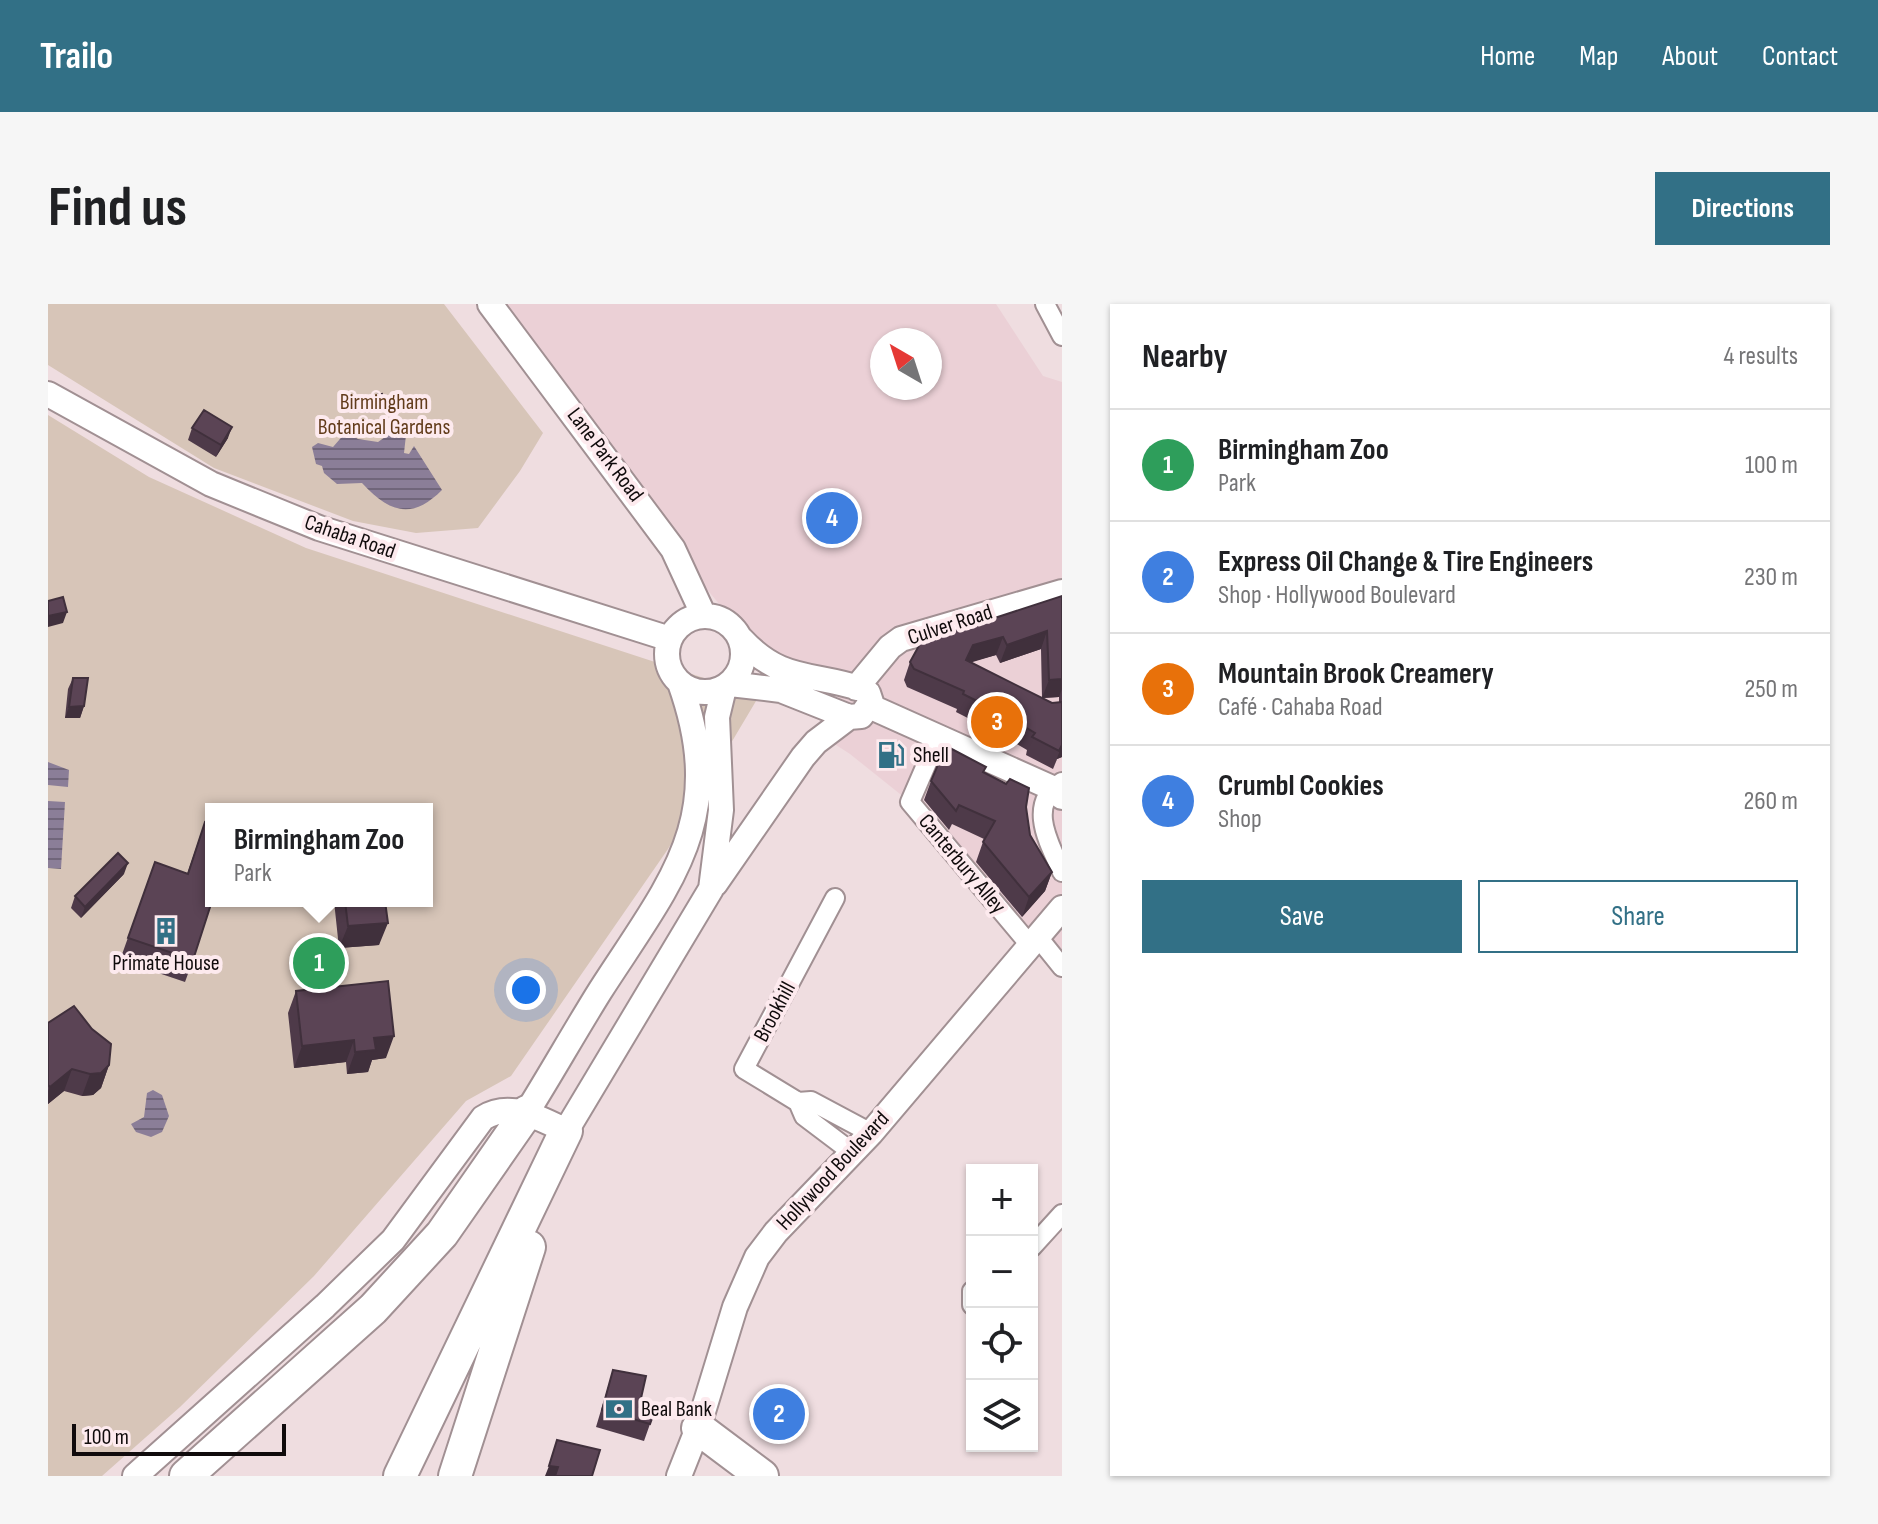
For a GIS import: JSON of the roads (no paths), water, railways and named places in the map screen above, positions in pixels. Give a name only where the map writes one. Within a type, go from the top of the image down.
[{"type":"highway","points":[[186,1476],[373,1309],[442,1234],[527,1112]]},
{"type":"highway","points":[[400,1476],[566,1131]]},
{"type":"highway","points":[[455,1476],[566,1131]]},
{"type":"highway","points":[[698,1428],[762,1476]]},
{"type":"street","name":"Lane Park Road","points":[[490,304],[664,537],[691,584],[704,616]]},
{"type":"street","points":[[1045,304],[1062,336]]},
{"type":"street","name":"Cahaba Road","points":[[48,394],[211,484],[319,528],[670,639]]},
{"type":"street","name":"Culver Road","points":[[858,704],[890,647],[901,639],[1062,592]]},
{"type":"street","points":[[527,1112],[671,884],[688,836],[697,799],[697,745],[680,683],[667,660],[670,639],[687,621],[704,616],[723,620],[768,666],[812,680],[858,704],[939,735],[1059,789],[1042,808],[1043,831],[1062,872]]},
{"type":"street","points":[[711,889],[721,810],[717,717],[727,686],[742,667],[741,639]]},
{"type":"street","points":[[680,683],[697,692],[727,686],[781,690],[858,704]]},
{"type":"street","points":[[135,1476],[325,1306],[393,1240],[483,1118],[491,1113],[527,1112],[566,1131],[711,889],[803,757],[858,704]]},
{"type":"street","name":"Canterbury Alley","points":[[939,735],[910,802],[1062,967]]},
{"type":"street","name":"Brookhill","points":[[835,898],[744,1069],[798,1102],[804,1116],[853,1153]]},
{"type":"street","name":"Hollywood Boulevard","points":[[679,1476],[698,1428],[735,1307],[757,1257],[776,1232],[871,1133],[1062,908]]},
{"type":"street","name":"Brookhill","points":[[798,1102],[811,1101],[871,1133]]},
{"type":"street","points":[[1038,1240],[1062,1214]]},
{"type":"place","name":"Crumbl Cookies","points":[[832,518]]},
{"type":"place","name":"Mountain Brook Creamery","points":[[997,722]]},
{"type":"place","name":"Shell","points":[[891,755]]},
{"type":"place","name":"Primate House","points":[[166,931]]},
{"type":"place","name":"Birmingham Zoo","points":[[319,963]]},
{"type":"place","name":"Beal Bank","points":[[619,1409]]},
{"type":"place","name":"Express Oil Change & Tire Engineers","points":[[779,1414]]},
{"type":"park label","name":"Birmingham Botanical Gardens","points":[[384,414]]}]
